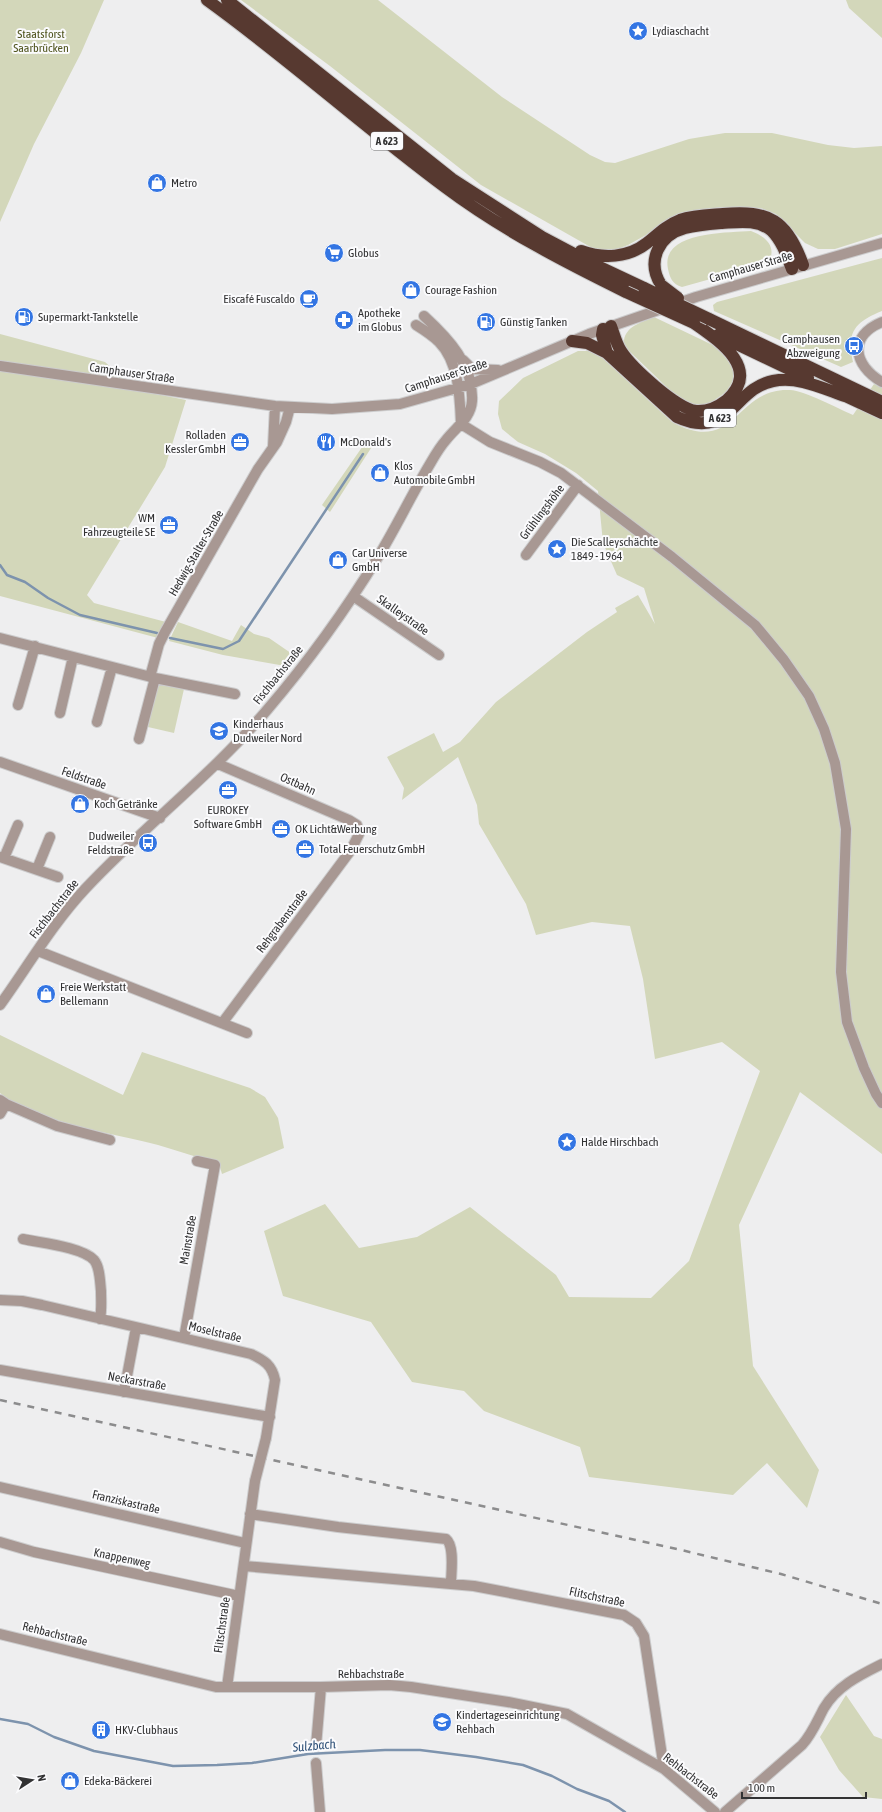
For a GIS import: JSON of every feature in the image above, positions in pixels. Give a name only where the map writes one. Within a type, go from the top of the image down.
[{"type":"highway","name":"A 623","points":[[207,0],[298,69],[446,188],[490,218],[536,246],[626,292],[694,323],[882,414]]},
{"type":"highway","name":"A 623","points":[[227,0],[452,179],[542,237],[593,264],[710,319]]},
{"type":"highway","points":[[542,237],[592,255],[610,256],[629,253],[638,249],[669,225],[681,220],[744,212],[772,219],[788,233],[796,246],[803,265]]},
{"type":"highway","points":[[792,269],[786,253],[777,238],[765,226],[745,221],[684,228],[674,233],[659,246],[654,263],[655,271],[661,285],[690,307],[722,326],[882,402]]},
{"type":"highway","points":[[607,352],[602,335],[607,327],[626,358],[661,391],[685,407],[704,411],[719,406],[733,394],[737,388],[739,373],[738,365],[729,350],[694,323]]},
{"type":"highway","points":[[572,341],[587,343],[607,352]]},
{"type":"highway","name":"A 623","points":[[607,352],[672,412],[687,422],[707,423],[717,420],[732,410],[754,389],[772,381],[787,379],[799,380],[845,396]]},
{"type":"street","name":"Camphauser Straße","points":[[0,366],[275,406],[332,409],[400,404],[471,384],[607,327],[696,297],[882,243]]},
{"type":"street","name":"Fischbachstraße","points":[[424,316],[447,337],[461,358],[472,369],[502,370]]},
{"type":"street","points":[[882,322],[868,328],[862,334],[858,348],[860,357],[866,368],[882,382]]},
{"type":"street","points":[[416,325],[433,336],[444,348],[454,368],[458,388],[461,424],[490,442],[548,466],[578,485],[746,617],[775,648],[809,696],[824,729],[835,763],[846,829],[841,972],[847,1022],[864,1068],[876,1094],[882,1103]]},
{"type":"street","name":"Fischbachstraße","points":[[0,1005],[64,914],[86,889],[218,764],[267,710],[308,660],[353,596],[392,534],[439,449],[461,424],[471,409],[471,384],[461,358]]},
{"type":"street","points":[[273,447],[275,406]]},
{"type":"street","name":"Hedwig-Stalter-Straße","points":[[139,739],[159,644],[258,469],[277,442],[286,422],[290,407]]},
{"type":"street","name":"Grühlingshöhe","points":[[526,555],[578,485]]},
{"type":"street","name":"Skalleystraße","points":[[353,596],[439,655]]},
{"type":"street","points":[[0,638],[152,677],[235,694]]},
{"type":"street","points":[[18,706],[35,646]]},
{"type":"street","points":[[60,713],[73,657]]},
{"type":"street","points":[[97,722],[112,667]]},
{"type":"street","name":"Feldstraße","points":[[0,762],[160,818]]},
{"type":"street","name":"Ostbahn","points":[[218,764],[349,820],[357,825],[359,834]]},
{"type":"street","points":[[18,825],[2,857],[58,877]]},
{"type":"street","name":"Rehgrabenstraße","points":[[224,1022],[351,850],[359,834]]},
{"type":"street","points":[[37,869],[50,837]]},
{"type":"street","points":[[38,951],[224,1022],[247,1033]]},
{"type":"street","points":[[0,1114],[3,1102],[57,1126],[110,1140]]},
{"type":"street","name":"Mainstraße","points":[[184,1338],[214,1165],[197,1161]]},
{"type":"street","points":[[23,1239],[69,1249],[86,1255],[95,1261],[100,1282],[102,1310],[100,1319]]},
{"type":"street","name":"Moselstraße","points":[[0,1300],[22,1301],[42,1305],[251,1354],[268,1364],[274,1372],[276,1380],[270,1417]]},
{"type":"street","points":[[124,1392],[136,1328]]},
{"type":"street","name":"Neckarstraße","points":[[0,1370],[270,1417]]},
{"type":"street","name":"Flitschstraße","points":[[227,1687],[238,1596],[244,1566],[245,1543],[255,1481],[270,1417]]},
{"type":"street","name":"Franziskastraße","points":[[0,1487],[245,1543]]},
{"type":"street","points":[[250,1514],[338,1528],[446,1539],[450,1543],[452,1550],[451,1584]]},
{"type":"street","name":"Knappenweg","points":[[0,1542],[34,1552],[238,1596]]},
{"type":"street","name":"Flitschstraße","points":[[244,1566],[497,1589],[624,1615],[636,1623],[644,1636],[664,1769]]},
{"type":"street","name":"Rehbachstraße","points":[[0,1634],[200,1684],[227,1687],[389,1685],[412,1687],[560,1711],[615,1740],[664,1769],[715,1812]]},
{"type":"street","points":[[726,1812],[802,1745],[809,1737],[825,1707],[841,1688],[882,1664]]},
{"type":"street","points":[[316,1746],[320,1687]]},
{"type":"street","points":[[316,1763],[320,1812]]},
{"type":"green space","name":"Staatsforst Saarbrücken","points":[[0,0],[104,0],[81,53],[34,144],[0,222]]},
{"type":"green space","points":[[241,0],[378,0],[502,97],[590,155],[605,162],[615,163],[689,139],[725,133],[772,133],[828,145],[854,148],[882,146],[882,234],[835,249],[818,249],[805,243],[776,214],[761,208],[722,207],[680,213],[664,221],[646,235],[615,250],[594,249],[481,185],[330,66]]},
{"type":"green space","points":[[846,0],[882,0],[882,38],[849,8]]},
{"type":"green space","points":[[751,231],[765,239],[771,247],[772,252],[768,263],[682,287],[672,280],[668,269],[668,257],[674,247],[684,241],[698,236],[727,232]]},
{"type":"green space","points":[[882,258],[882,311],[865,319],[855,329],[851,343],[853,362],[841,367],[714,311],[713,305],[717,302]]},
{"type":"green space","points":[[654,317],[721,349],[733,369],[733,381],[726,392],[706,406],[694,405],[677,397],[624,346],[624,340],[629,330]]},
{"type":"green space","points":[[0,334],[105,362],[136,390],[186,400],[165,467],[87,595],[94,603],[166,622],[158,638],[0,596]]},
{"type":"green space","points":[[578,351],[595,351],[672,422],[693,431],[710,431],[723,426],[757,399],[772,392],[790,390],[796,391],[853,415],[874,384],[882,388],[882,1154],[800,1092],[739,1225],[753,1366],[819,1470],[807,1508],[767,1463],[733,1495],[589,1477],[580,1447],[484,1411],[464,1391],[412,1382],[371,1322],[283,1296],[264,1231],[325,1204],[359,1248],[417,1237],[470,1207],[556,1275],[569,1297],[651,1298],[689,1261],[760,1071],[722,1042],[655,1059],[643,979],[630,926],[592,922],[536,935],[526,904],[479,824],[477,805],[458,757],[402,800],[404,788],[387,757],[434,733],[443,752],[460,742],[496,702],[587,632],[617,612],[615,608],[638,595],[655,624],[644,588],[617,575],[603,543],[598,491],[576,473],[545,454],[518,442],[502,429],[498,414],[499,401],[523,378]]},
{"type":"green space","points":[[367,440],[373,445],[330,512],[322,505]]},
{"type":"green space","points":[[178,622],[232,641],[241,625],[254,634],[269,638],[298,658],[291,667],[223,655],[169,641]]},
{"type":"green space","points":[[158,683],[184,689],[174,733],[148,727]]},
{"type":"green space","points":[[0,1035],[123,1095],[142,1052],[250,1088],[265,1097],[278,1118],[284,1148],[222,1174],[219,1164],[158,1145],[75,1125],[33,1112],[0,1093]]},
{"type":"green space","points":[[846,1695],[874,1736],[882,1739],[882,1799],[863,1797],[839,1770],[820,1737]]},
{"type":"waterway","points":[[170,638],[223,649],[239,641],[363,454]]},
{"type":"waterway","points":[[0,565],[7,575],[25,582],[48,598],[80,615],[157,633]]},
{"type":"waterway","name":"Sulzbach","points":[[0,1719],[28,1724],[54,1737],[94,1751],[173,1766],[252,1763],[308,1754],[385,1750],[420,1750],[476,1757],[523,1765],[552,1776],[577,1789],[609,1801],[625,1812]]},
{"type":"railway","points":[[0,1400],[677,1549],[781,1574],[882,1604]]},
{"type":"place","name":"Lydiaschacht","points":[[638,31]]},
{"type":"place","name":"Metro","points":[[157,183]]},
{"type":"place","name":"Globus","points":[[334,253]]},
{"type":"place","name":"Courage Fashion","points":[[411,290]]},
{"type":"place","name":"Eiscafé Fuscaldo","points":[[309,299]]},
{"type":"place","name":"Supermarkt-Tankstelle","points":[[24,317]]},
{"type":"place","name":"Apotheke im Globus","points":[[344,320]]},
{"type":"place","name":"Günstig Tanken","points":[[486,322]]},
{"type":"place","name":"Camphausen Abzweigung","points":[[854,346]]},
{"type":"place","name":"Rolladen Kessler GmbH","points":[[240,442]]},
{"type":"place","name":"McDonald's","points":[[326,442]]},
{"type":"place","name":"Klos Automobile GmbH","points":[[380,473]]},
{"type":"place","name":"WM Fahrzeugteile SE","points":[[169,525]]},
{"type":"place","name":"Die Scalleyschächte 1849 - 1964","points":[[557,549]]},
{"type":"place","name":"Car Universe GmbH","points":[[338,560]]},
{"type":"place","name":"Kinderhaus Dudweiler Nord","points":[[219,731]]},
{"type":"place","name":"EUROKEY Software GmbH","points":[[228,790]]},
{"type":"place","name":"Koch Getränke","points":[[80,804]]},
{"type":"place","name":"OK Licht&Werbung","points":[[281,829]]},
{"type":"place","name":"Dudweiler Feldstraße","points":[[148,843]]},
{"type":"place","name":"Total Feuerschutz GmbH","points":[[305,849]]},
{"type":"place","name":"Freie Werkstatt Bellemann","points":[[46,994]]},
{"type":"place","name":"Halde Hirschbach","points":[[567,1142]]},
{"type":"place","name":"Kindertageseinrichtung Rehbach","points":[[442,1722]]},
{"type":"place","name":"HKV-Clubhaus","points":[[101,1730]]},
{"type":"place","name":"Edeka-Bäckerei","points":[[70,1781]]}]
